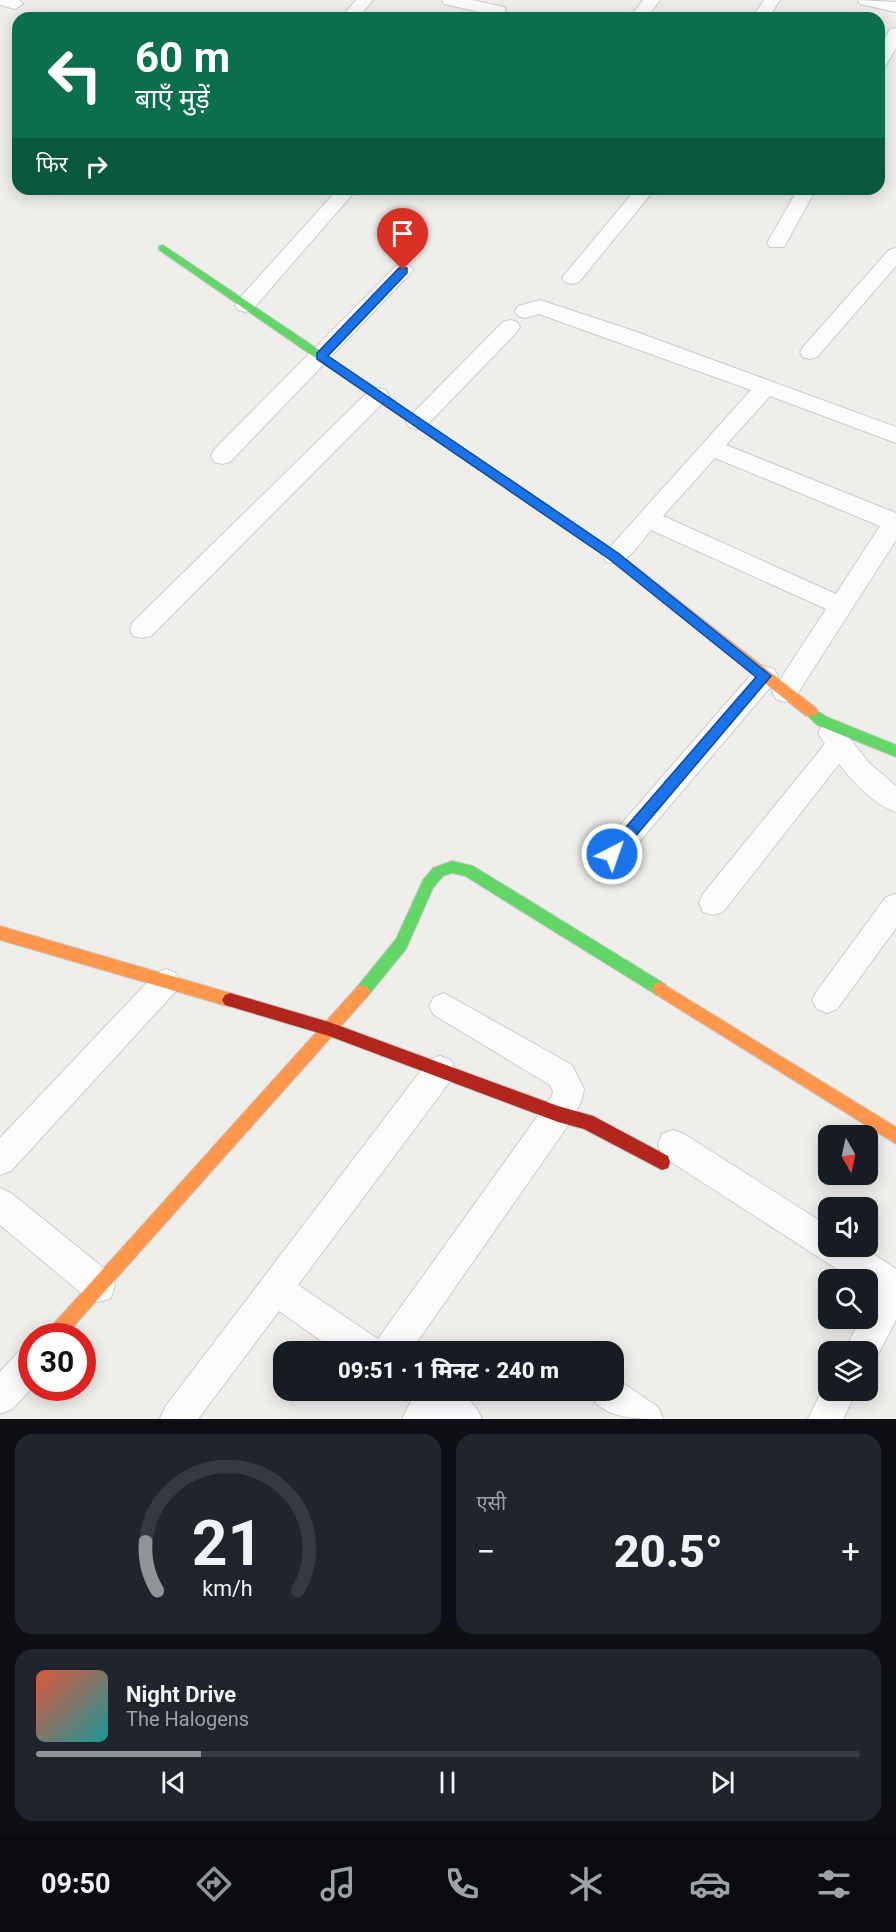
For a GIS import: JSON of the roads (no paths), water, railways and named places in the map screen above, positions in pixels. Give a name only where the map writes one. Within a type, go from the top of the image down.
[{"type":"street","points":[[354,12],[365,0]]},
{"type":"street","points":[[450,0],[499,10]]},
{"type":"street","points":[[642,12],[652,0]]},
{"type":"street","points":[[866,0],[896,7]]},
{"type":"street","points":[[885,52],[896,33]]},
{"type":"street","points":[[245,304],[343,195]]},
{"type":"street","points":[[573,278],[641,195]]},
{"type":"street","points":[[777,243],[804,195]]},
{"type":"street","points":[[163,248],[614,556],[822,721],[896,751]]},
{"type":"street","points":[[810,352],[896,254]]},
{"type":"street","points":[[222,456],[403,270]]},
{"type":"street","points":[[525,311],[540,307],[896,435]]},
{"type":"street","points":[[417,422],[510,327]]},
{"type":"street","points":[[614,556],[766,387]]},
{"type":"street","points":[[142,628],[378,395]]},
{"type":"street","points":[[612,854],[775,684],[841,606],[895,522],[711,448]]},
{"type":"street","points":[[648,519],[841,606]]},
{"type":"street","points":[[822,721],[870,783],[896,801]]},
{"type":"street","points":[[713,903],[839,745]]},
{"type":"street","points":[[66,1323],[329,1029],[401,944],[428,884],[438,872],[452,867],[468,870],[896,1136]]},
{"type":"street","points":[[827,1000],[896,906]]},
{"type":"street","points":[[0,933],[329,1029],[558,1114],[587,1122],[667,1154],[818,1239]]},
{"type":"street","points":[[0,1160],[166,982]]},
{"type":"street","points":[[397,1341],[558,1114],[566,1102],[570,1089],[561,1075],[444,1006]]},
{"type":"street","points":[[177,1419],[440,1070]]},
{"type":"street","points":[[0,1204],[99,1286]]},
{"type":"street","points":[[848,1257],[896,1287],[867,1341]]},
{"type":"street","points":[[276,1289],[351,1341]]},
{"type":"street","points":[[0,1397],[18,1377]]},
{"type":"street","points":[[620,1401],[646,1419]]},
{"type":"street","points":[[825,1419],[834,1401]]},
{"type":"street","points":[[426,1402],[465,1419]]}]
